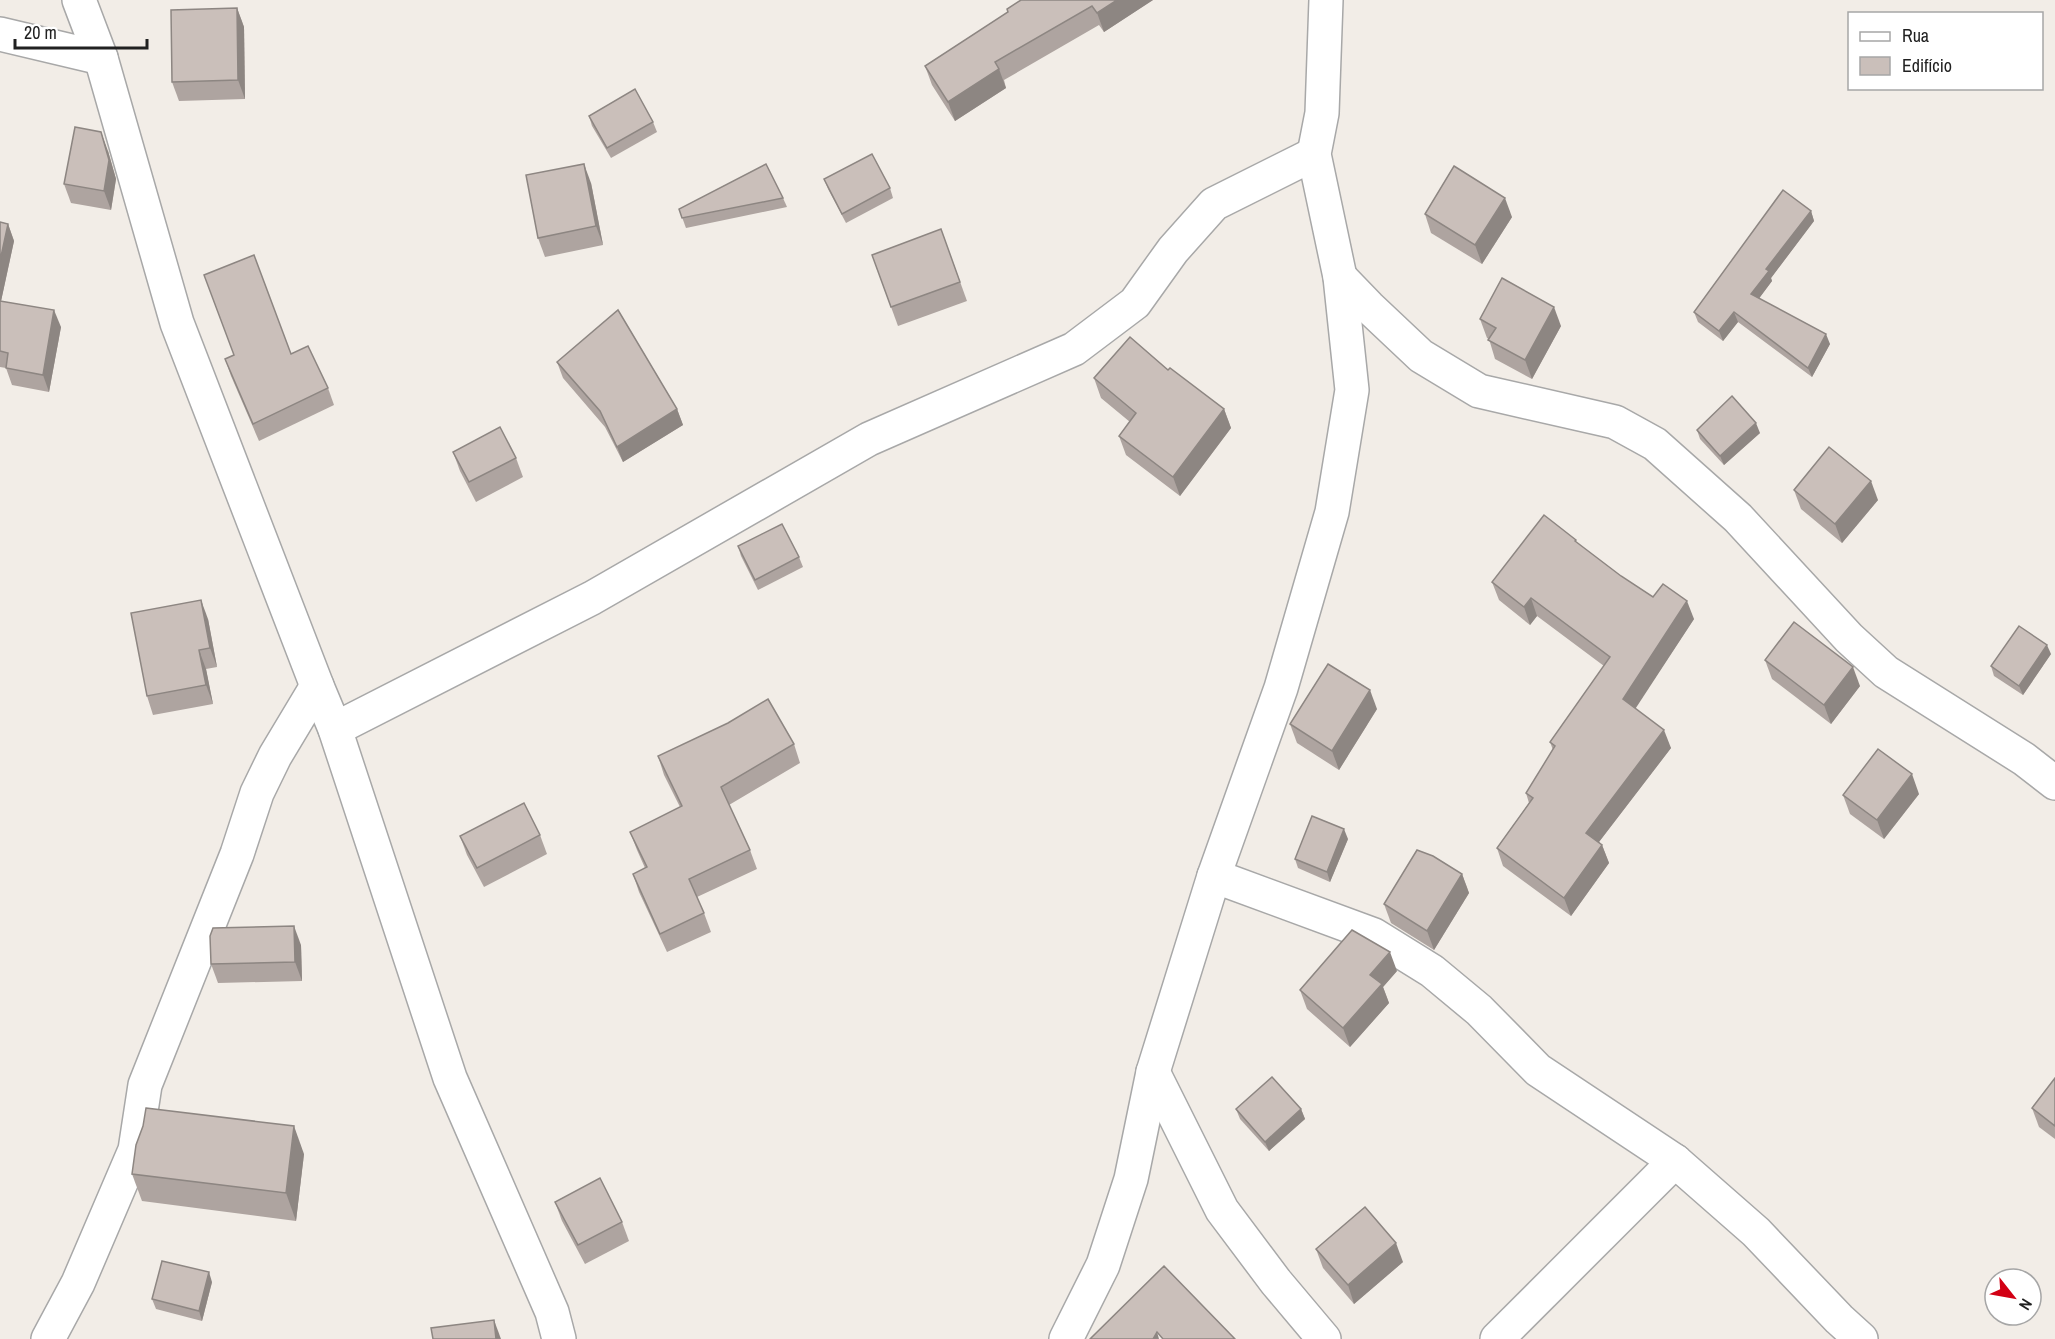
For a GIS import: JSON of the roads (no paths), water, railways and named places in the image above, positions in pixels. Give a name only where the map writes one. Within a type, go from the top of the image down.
[{"type":"street","points":[[79,0],[100,58],[177,322],[335,729],[450,1078],[552,1312],[559,1339]]},
{"type":"street","points":[[1066,1339],[1107,1255],[1131,1179],[1153,1072],[1214,876],[1281,688],[1332,512],[1352,390],[1340,277],[1314,154],[1322,113],[1326,0]]},
{"type":"street","points":[[0,34],[100,58]]},
{"type":"street","points":[[335,729],[592,598],[869,438],[1074,349],[1135,303],[1173,249],[1214,204],[1314,154]]},
{"type":"street","points":[[1340,277],[1422,356],[1479,391],[1615,422],[1655,444],[1738,518],[1849,638],[1886,672],[2025,759],[2055,783]]},
{"type":"street","points":[[48,1339],[78,1283],[135,1150],[146,1085],[237,854],[257,793],[275,756],[317,687]]},
{"type":"street","points":[[1214,876],[1374,936],[1432,971],[1479,1010],[1538,1070],[1675,1161],[1756,1232],[1861,1339]]},
{"type":"street","points":[[1153,1072],[1222,1210],[1276,1282],[1324,1339]]},
{"type":"street","points":[[1497,1339],[1675,1161]]}]
